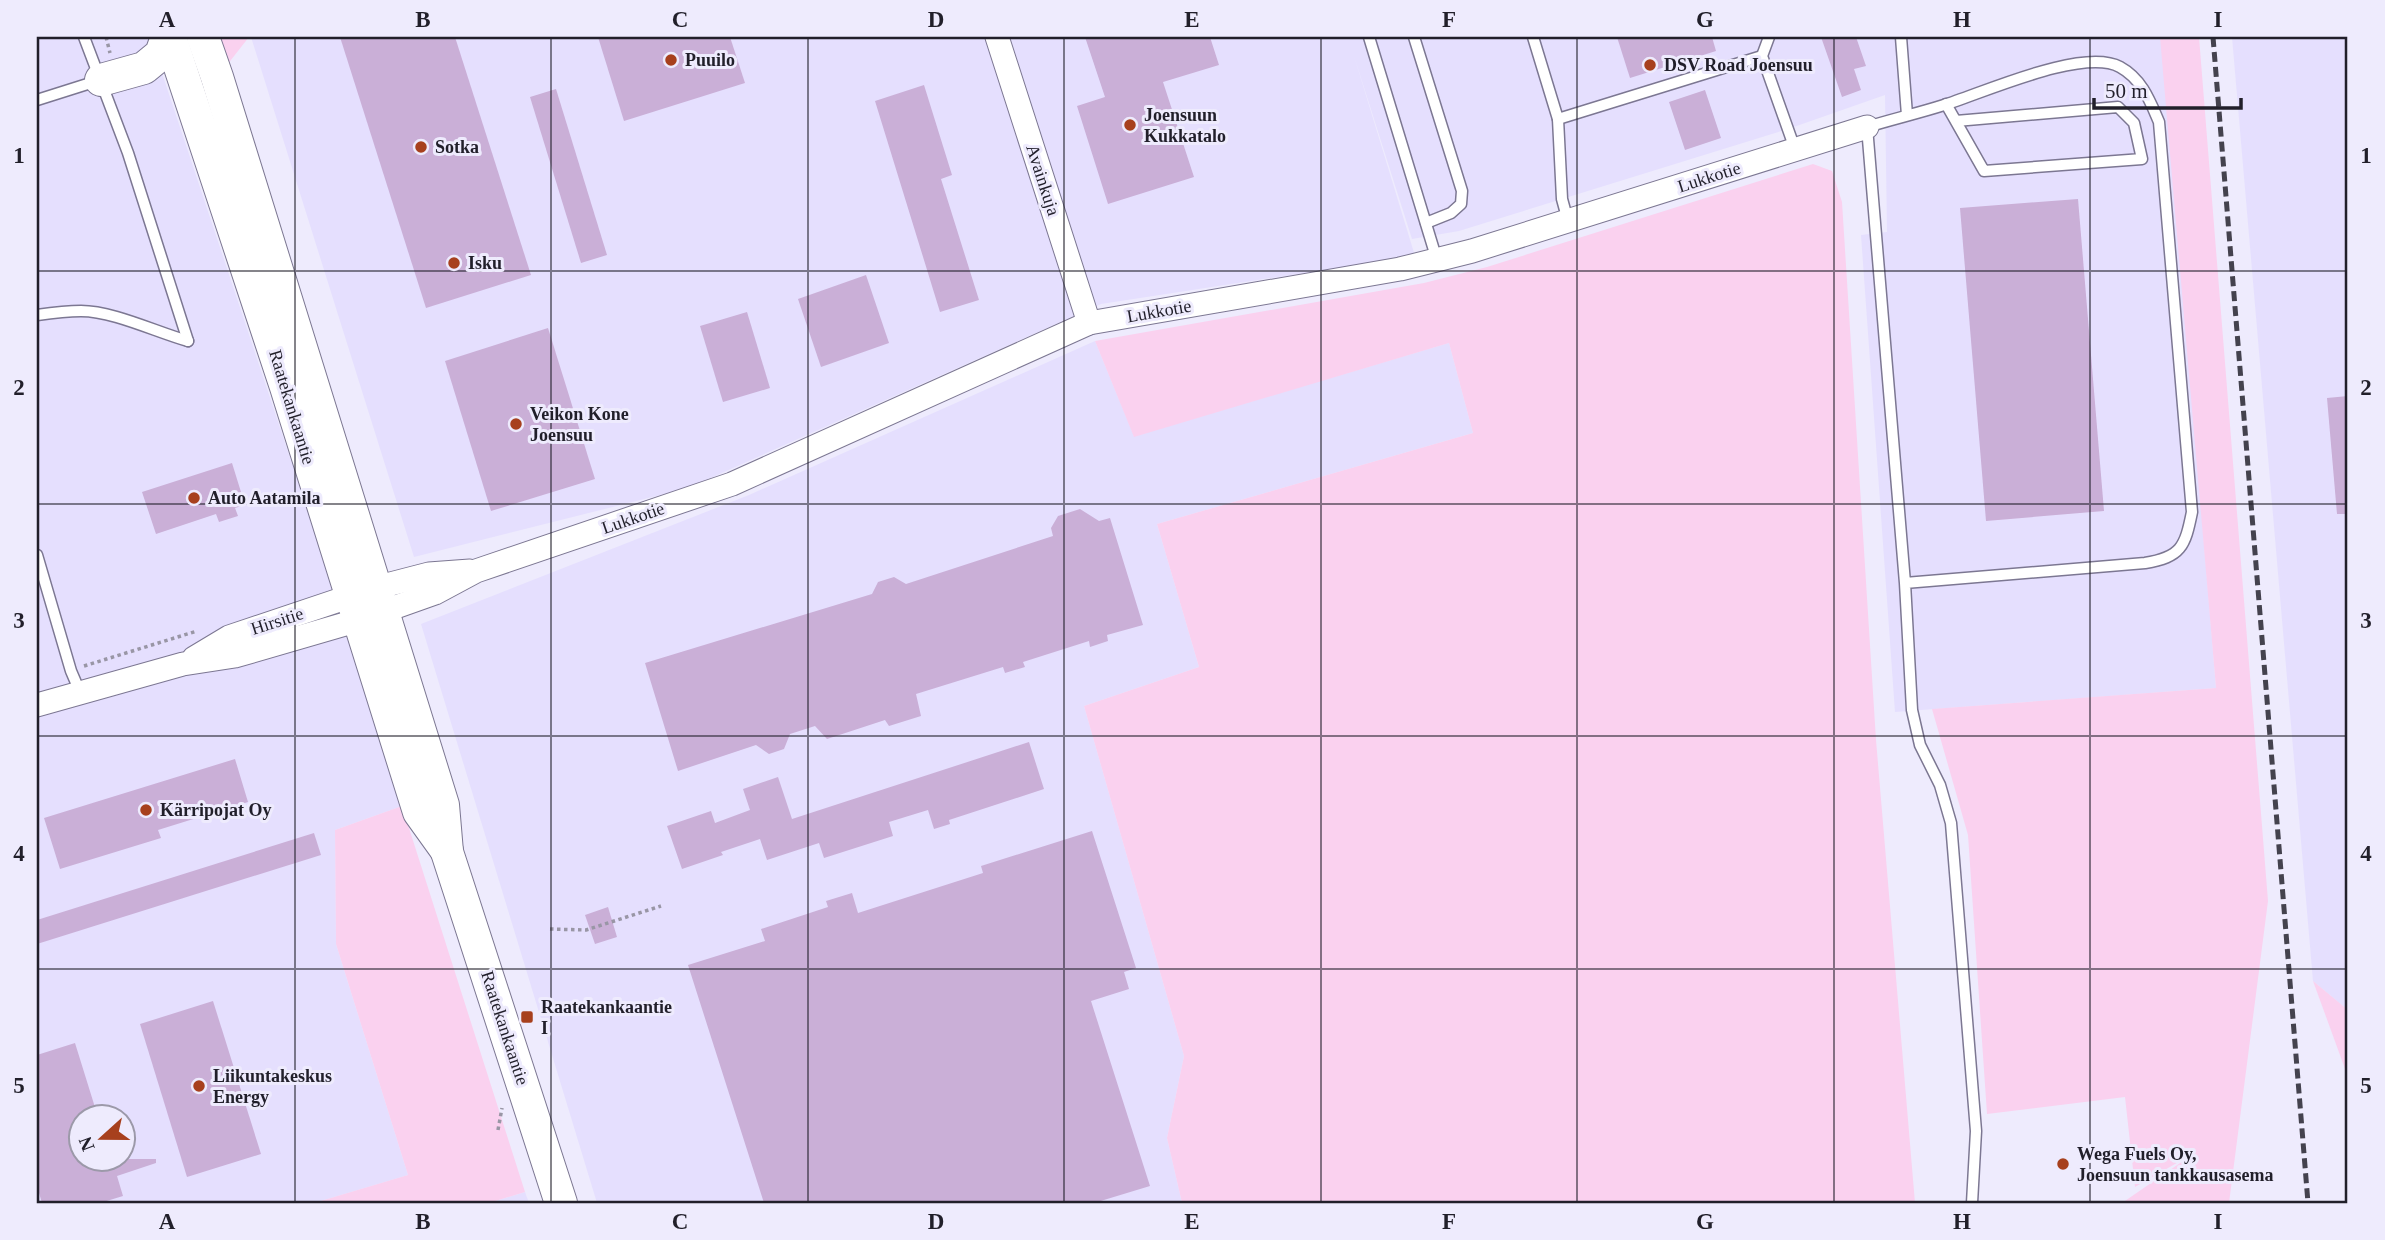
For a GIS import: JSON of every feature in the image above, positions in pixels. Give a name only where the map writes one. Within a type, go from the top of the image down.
[{"type":"main road","points":[[106,70],[144,68],[162,54],[168,37]]},
{"type":"main road","name":"Raatekankaantie","points":[[168,37],[286,387],[367,604]]},
{"type":"main road","name":"Raatekankaantie","points":[[203,37],[222,90],[367,604],[419,812],[447,852],[561,1203]]},
{"type":"street","name":"Avainkuja","points":[[997,37],[1089,323]]},
{"type":"street","name":"Lukkotie","points":[[367,604],[429,574],[476,571],[732,484],[1089,323],[1400,269],[1437,260],[1867,127]]},
{"type":"street","name":"Hirsitie","points":[[37,705],[76,681],[183,664],[229,637],[367,604]]},
{"type":"lane","points":[[37,316],[83,311],[117,317],[188,341],[128,153],[106,70],[84,37]]},
{"type":"lane","points":[[1369,37],[1437,260]]},
{"type":"lane","points":[[1414,37],[1462,191],[1461,205],[1451,213],[1426,223]]},
{"type":"lane","points":[[1533,37],[1558,119],[1562,199],[1568,221]]},
{"type":"lane","points":[[1769,37],[1762,57],[1796,149]]},
{"type":"lane","points":[[1901,37],[1907,115]]},
{"type":"lane","points":[[1558,119],[1762,57]]},
{"type":"lane","points":[[1905,583],[2145,563],[2168,559],[2187,540],[2192,512],[2159,122],[2146,90],[2119,66],[2096,62],[2074,63],[1867,127],[1905,583],[1912,710],[1920,745],[1940,785],[1951,823],[1976,1131],[1972,1203]]},
{"type":"lane","points":[[37,100],[106,70]]},
{"type":"lane","points":[[1946,104],[1984,171],[2142,159],[2134,123],[2118,107],[1956,121]]},
{"type":"lane","points":[[37,555],[76,681]]},
{"type":"path","points":[[106,37],[106,70]]},
{"type":"path","points":[[76,681],[197,631]]},
{"type":"path","points":[[550,929],[586,930],[661,906]]},
{"type":"shaded area","points":[[37,37],[150,37],[343,617],[402,806],[335,830],[336,944],[408,1175],[314,1203],[37,1203]]},
{"type":"shaded area","points":[[217,37],[249,37],[227,65]]},
{"type":"shaded area","points":[[251,37],[2162,37],[2216,688],[1895,712],[1861,235],[1887,232],[1885,95],[1788,129],[1459,231],[1412,239],[1354,56],[1415,256],[1101,304],[688,488],[414,557]]},
{"type":"shaded area","points":[[2160,37],[2199,37],[2268,901],[2229,1203],[2122,1203],[2196,1152],[2135,1187],[2125,1097],[1987,1114],[1968,835],[1932,709],[2216,688]]},
{"type":"shaded area","points":[[2232,37],[2348,37],[2348,1010],[2313,981]]},
{"type":"shaded area","points":[[1813,164],[1832,171],[1842,202],[1876,740],[1915,1203],[1182,1203],[1167,1138],[1184,1056],[1084,706],[1199,667],[1157,524],[1473,433],[1449,343],[1134,437],[1095,341],[1424,283],[1487,267]]},
{"type":"shaded area","points":[[1095,341],[1134,436],[1449,343],[1473,433],[1157,524],[1199,667],[1084,706],[1184,1056],[1167,1138],[1182,1203],[597,1203],[421,624],[749,495]]},
{"type":"shaded area","points":[[402,806],[525,1192],[489,1203],[314,1203],[408,1175],[336,944],[335,830]]},
{"type":"shaded area","points":[[2313,981],[2348,1010],[2348,1077]]},
{"type":"shaded area","points":[[525,1192],[529,1203],[489,1203]]},
{"type":"building","points":[[340,37],[455,37],[531,275],[426,308]]},
{"type":"building","name":"Puuilo","points":[[598,37],[730,37],[745,83],[624,121]]},
{"type":"building","name":"Joensuun Kukkatalo","points":[[1085,37],[1210,37],[1219,65],[1163,82],[1194,177],[1108,204],[1077,106],[1105,97]]},
{"type":"building","name":"DSV Road Joensuu","points":[[1617,37],[1712,37],[1716,51],[1630,78]]},
{"type":"building","points":[[1821,37],[1856,37],[1866,66],[1854,69],[1861,90],[1842,97]]},
{"type":"building","points":[[924,85],[952,175],[941,179],[979,300],[940,312],[875,101]]},
{"type":"building","points":[[556,89],[607,255],[581,263],[530,97]]},
{"type":"building","points":[[1705,90],[1721,138],[1685,150],[1669,102]]},
{"type":"building","points":[[2078,199],[2104,511],[1986,521],[1960,208]]},
{"type":"building","points":[[866,275],[889,343],[821,367],[798,299]]},
{"type":"building","points":[[747,312],[770,388],[723,402],[700,326]]},
{"type":"building","points":[[548,328],[595,479],[491,511],[445,361]]},
{"type":"building","points":[[2348,396],[2348,514],[2337,514],[2327,398]]},
{"type":"building","name":"Auto Aatamila","points":[[232,463],[245,505],[235,508],[238,516],[219,522],[216,514],[156,534],[142,492]]},
{"type":"building","points":[[1080,509],[1099,521],[1110,518],[1143,625],[1107,635],[1108,641],[1090,647],[1089,641],[1023,662],[1025,667],[1005,673],[1003,667],[916,694],[921,716],[889,726],[885,720],[827,739],[815,726],[790,734],[784,749],[769,754],[756,745],[678,771],[645,663],[872,594],[878,582],[894,577],[906,584],[1053,536],[1051,528],[1058,516]]},
{"type":"building","points":[[1029,742],[1044,789],[949,820],[950,824],[934,829],[928,810],[889,822],[893,836],[824,858],[819,843],[767,860],[760,839],[682,869],[667,826],[711,811],[715,823],[750,810],[743,789],[778,777],[792,819]]},
{"type":"building","name":"Kärripojat Oy","points":[[235,759],[248,802],[158,830],[161,838],[60,869],[44,818]]},
{"type":"building","points":[[1092,831],[1136,968],[1124,972],[1129,989],[1091,1001],[1150,1186],[1094,1203],[764,1203],[688,965],[765,941],[761,929],[828,907],[826,901],[852,893],[858,913],[983,873],[981,866]]},
{"type":"building","points":[[314,833],[321,855],[37,944],[37,920]]},
{"type":"building","points":[[608,907],[617,937],[595,944],[585,915]]},
{"type":"building","points":[[213,1001],[261,1154],[187,1177],[140,1024]]},
{"type":"building","points":[[75,1043],[94,1104],[66,1104],[66,1174],[123,1174],[117,1176],[123,1196],[100,1203],[42,1203],[37,1186],[37,1055]]},
{"type":"building","points":[[136,1159],[156,1159],[156,1163],[136,1170]]},
{"type":"railway","points":[[2213,37],[2308,1203]]},
{"type":"place","name":"Puuilo","points":[[671,60]]},
{"type":"place","name":"DSV Road Joensuu","points":[[1650,65]]},
{"type":"place","name":"Joensuun Kukkatalo","points":[[1130,125]]},
{"type":"place","name":"Sotka","points":[[421,147]]},
{"type":"place","name":"Isku","points":[[454,263]]},
{"type":"place","name":"Veikon Kone Joensuu","points":[[516,424]]},
{"type":"place","name":"Auto Aatamila","points":[[194,498]]},
{"type":"place","name":"Kärripojat Oy","points":[[146,810]]},
{"type":"place","name":"Raatekankaantie I","points":[[527,1017]]},
{"type":"place","name":"Liikuntakeskus Energy","points":[[199,1086]]},
{"type":"place","name":"Wega Fuels Oy, Joensuun tankkausasema","points":[[2063,1164]]}]
